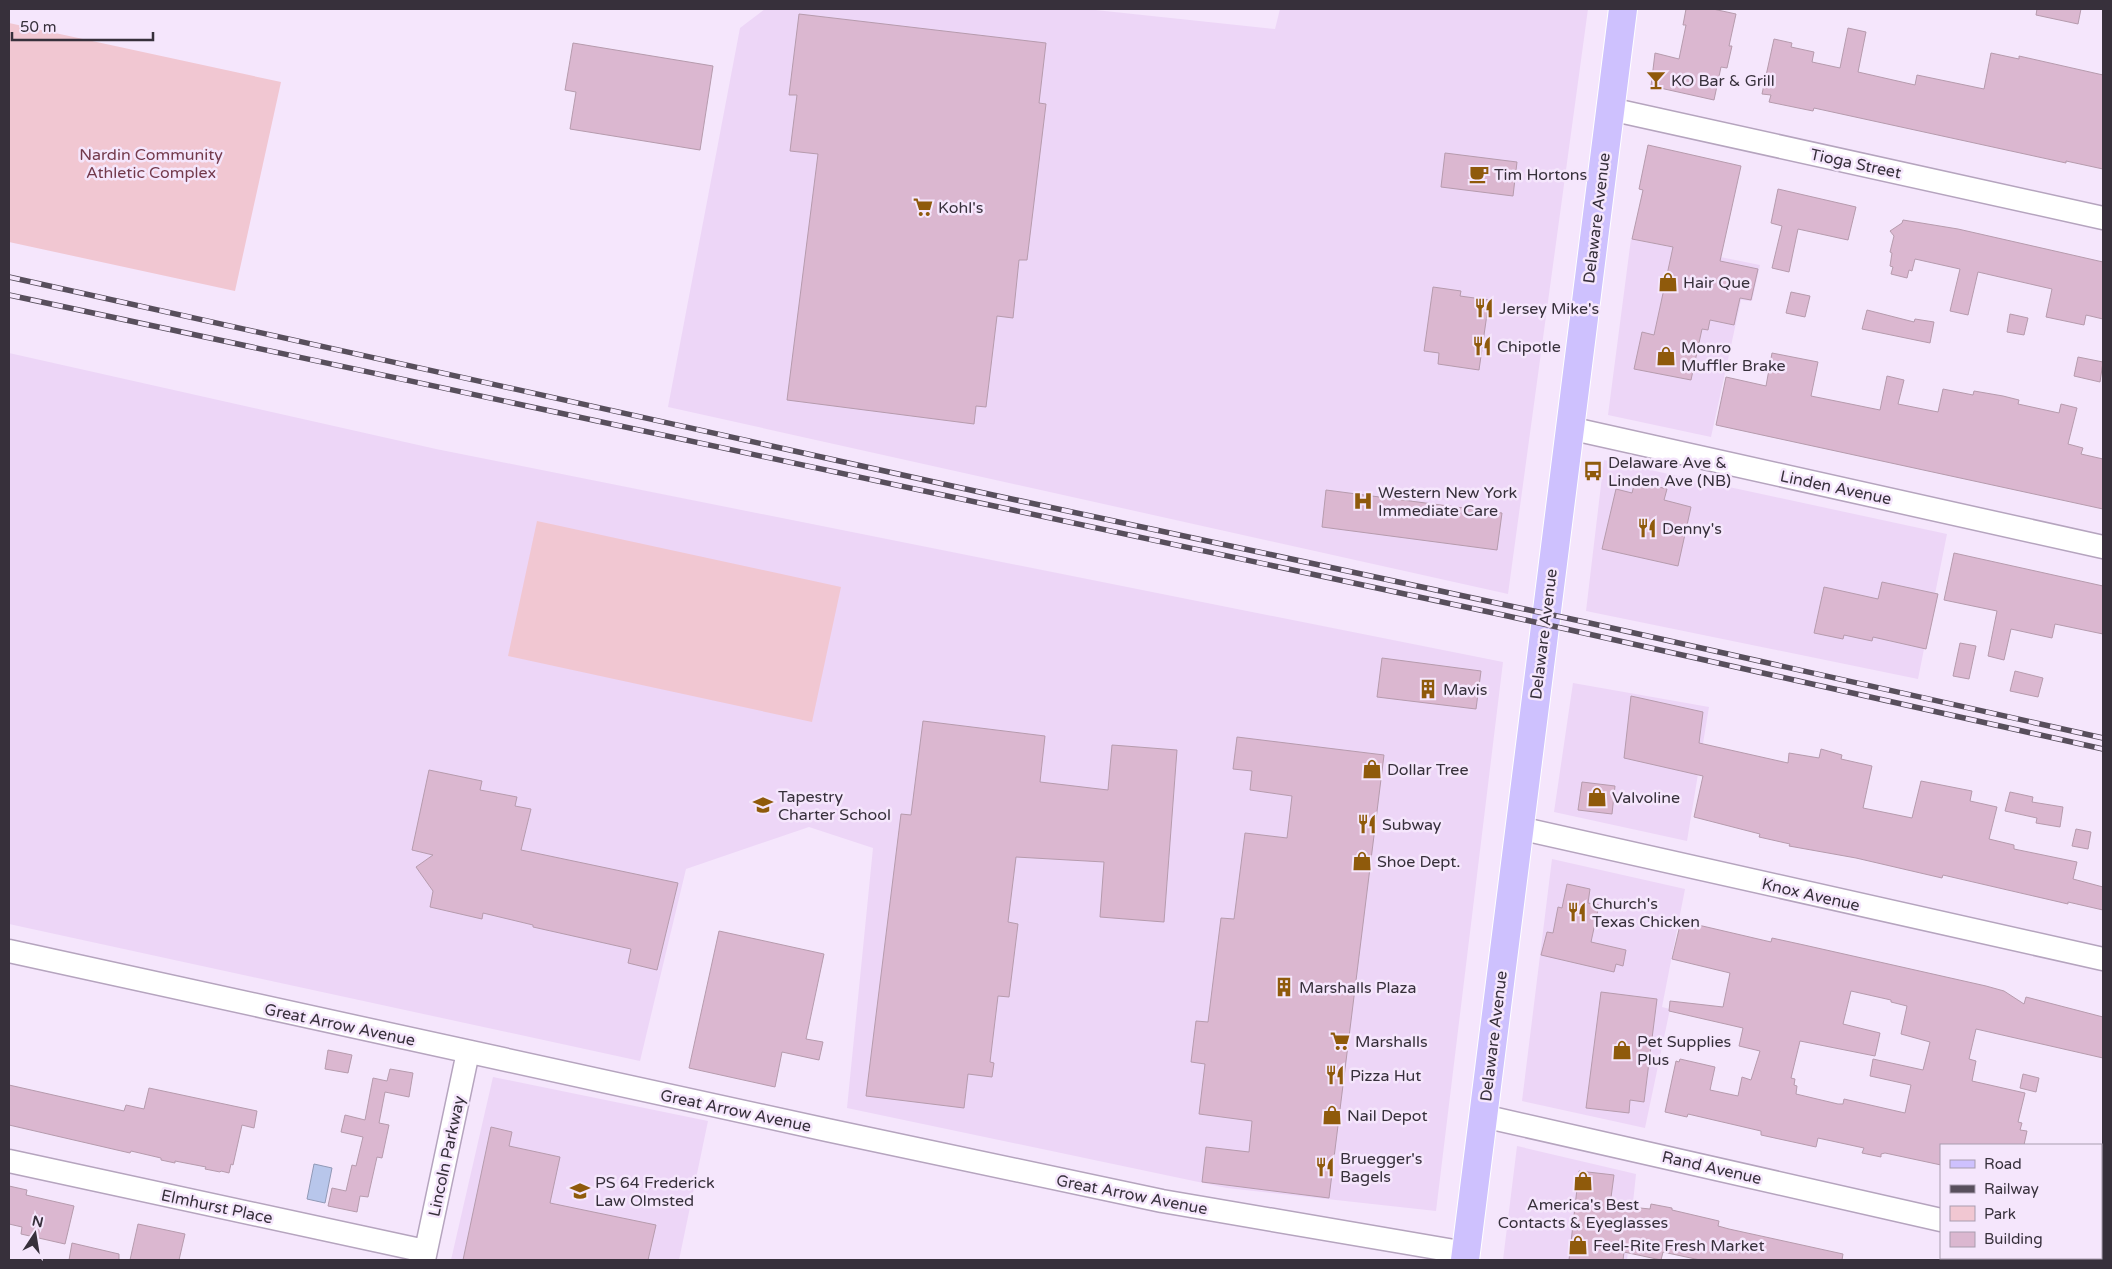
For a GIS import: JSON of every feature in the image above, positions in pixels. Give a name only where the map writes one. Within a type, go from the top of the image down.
[{"type":"main road","name":"Delaware Avenue","points":[[1466,1257],[1623,9]]},
{"type":"street","name":"Tioga Street","points":[[1610,109],[2103,218]]},
{"type":"street","name":"Linden Avenue","points":[[1569,428],[2103,547]]},
{"type":"street","name":"Knox Avenue","points":[[1519,828],[2103,959]]},
{"type":"street","name":"Great Arrow Avenue","points":[[9,951],[1162,1201],[1466,1257]]},
{"type":"street","name":"Lincoln Parkway","points":[[425,1256],[468,1052]]},
{"type":"street","name":"Rand Avenue","points":[[1483,1116],[1940,1220]]},
{"type":"street","name":"Elmhurst Place","points":[[9,1161],[425,1256]]},
{"type":"shaded area","points":[[765,9],[1086,9],[1275,29],[1280,9],[1588,9],[1508,594],[668,407],[740,28]]},
{"type":"shaded area","points":[[1631,239],[1760,265],[1752,301],[1741,300],[1711,437],[1608,415]]},
{"type":"shaded area","points":[[9,353],[436,449],[1503,662],[1436,1211],[1227,1188],[847,1108],[873,848],[809,827],[686,869],[640,1061],[9,924]]},
{"type":"shaded area","points":[[1604,460],[1947,534],[1918,679],[1586,611]]},
{"type":"shaded area","points":[[1573,683],[1709,707],[1687,841],[1554,812]]},
{"type":"shaded area","points":[[1552,859],[1685,889],[1662,1007],[1670,1009],[1645,1128],[1522,1101]]},
{"type":"shaded area","name":"PS 64 Frederick Law Olmsted","points":[[493,1077],[708,1121],[679,1260],[451,1260]]},
{"type":"shaded area","points":[[1517,1146],[1636,1174],[1627,1260],[1503,1260]]},
{"type":"green space","name":"Nardin Community Athletic Complex","points":[[9,23],[281,82],[235,291],[9,242]]},
{"type":"green space","points":[[537,521],[841,587],[812,722],[508,656]]},
{"type":"water","points":[[314,1164],[332,1168],[325,1203],[307,1199]]},
{"type":"building","points":[[1686,9],[1713,9],[1736,14],[1729,46],[1732,46],[1727,68],[1721,67],[1714,100],[1651,86],[1655,53],[1679,59],[1686,25],[1683,25]]},
{"type":"building","points":[[2037,9],[2081,9],[2078,24],[2036,15]]},
{"type":"building","name":"Kohl's","points":[[799,14],[1046,43],[1039,103],[1046,104],[1027,260],[1019,260],[1013,318],[997,316],[986,407],[976,406],[974,424],[787,400],[818,154],[790,151],[797,95],[789,95]]},
{"type":"building","points":[[1848,28],[1866,32],[1858,72],[1915,85],[1917,75],[1984,89],[1991,53],[2019,59],[2019,56],[2103,75],[2103,169],[2066,161],[2066,163],[1814,108],[1813,111],[1769,102],[1771,95],[1762,94],[1774,39],[1792,43],[1791,47],[1814,52],[1812,62],[1840,68]]},
{"type":"building","points":[[573,43],[713,66],[700,150],[570,129],[576,92],[565,90]]},
{"type":"building","points":[[1648,145],[1741,166],[1720,261],[1758,269],[1751,300],[1740,298],[1734,325],[1710,320],[1708,330],[1702,329],[1691,380],[1634,369],[1642,332],[1654,335],[1673,247],[1632,239],[1643,190],[1639,189]]},
{"type":"building","name":"Tim Hortons","points":[[1445,153],[1517,162],[1513,196],[1441,187]]},
{"type":"building","points":[[1778,189],[1856,207],[1848,240],[1798,229],[1789,272],[1772,268],[1782,226],[1771,223]]},
{"type":"building","points":[[1903,220],[1958,229],[2103,262],[2103,319],[2086,315],[2084,325],[2046,317],[2052,289],[1978,272],[1968,315],[1950,311],[1960,269],[1915,259],[1912,271],[1909,270],[1907,278],[1891,274],[1893,267],[1890,266],[1892,253],[1890,252],[1894,236],[1890,231],[1902,223]]},
{"type":"building","points":[[1433,287],[1461,291],[1460,296],[1489,300],[1479,370],[1438,364],[1439,353],[1424,351]]},
{"type":"building","points":[[1791,292],[1810,296],[1805,317],[1786,313]]},
{"type":"building","points":[[1867,310],[1914,322],[1915,319],[1934,322],[1930,343],[1862,329]]},
{"type":"building","points":[[2010,314],[2028,318],[2024,335],[2007,332]]},
{"type":"building","points":[[1772,353],[1818,362],[1811,396],[1880,410],[1887,376],[1904,380],[1898,404],[1938,412],[1943,389],[1973,395],[1974,391],[2003,396],[2019,400],[2018,404],[2059,413],[2061,404],[2077,408],[2068,444],[2083,448],[2081,454],[2103,459],[2103,509],[1716,425],[1726,377],[1766,386]]},
{"type":"building","points":[[2078,357],[2103,362],[2100,382],[2074,376]]},
{"type":"building","name":"Denny's","points":[[1635,481],[1667,489],[1664,500],[1691,507],[1678,566],[1602,549],[1616,489],[1632,493]]},
{"type":"building","points":[[1326,490],[1502,513],[1497,550],[1322,527]]},
{"type":"building","points":[[1954,553],[2103,586],[2103,634],[2055,624],[2052,638],[2011,629],[2004,660],[1988,656],[1997,611],[1944,600]]},
{"type":"building","points":[[1882,582],[1938,594],[1926,649],[1873,637],[1872,641],[1844,635],[1843,639],[1814,633],[1824,587],[1878,599]]},
{"type":"building","points":[[1960,643],[1976,646],[1969,679],[1953,676]]},
{"type":"building","name":"Mavis","points":[[1382,658],[1481,671],[1476,709],[1377,697]]},
{"type":"building","points":[[2015,671],[2043,678],[2038,697],[2010,691]]},
{"type":"building","points":[[1631,696],[1703,712],[1699,743],[1788,763],[1789,753],[1819,758],[1821,749],[1842,755],[1841,759],[1872,766],[1863,808],[1912,818],[1921,781],[1972,791],[1970,801],[1997,807],[1989,839],[2014,845],[2014,849],[2077,862],[2073,879],[2103,887],[2103,910],[2068,902],[2068,904],[1943,875],[1942,878],[1856,858],[1789,846],[1790,844],[1759,837],[1760,834],[1694,817],[1703,776],[1624,758]]},
{"type":"building","name":"Tapestry Charter School","points":[[923,721],[1045,736],[1040,782],[1108,790],[1112,745],[1177,750],[1164,922],[1100,917],[1104,862],[1016,857],[1008,922],[1018,924],[1009,997],[998,996],[990,1062],[994,1063],[992,1077],[968,1074],[964,1108],[866,1096],[901,814],[911,815]]},
{"type":"building","name":"Marshalls Plaza","points":[[1237,737],[1384,755],[1329,1198],[1202,1182],[1206,1147],[1249,1152],[1252,1121],[1199,1114],[1205,1064],[1191,1062],[1196,1021],[1208,1022],[1221,918],[1234,919],[1245,833],[1287,838],[1292,796],[1250,790],[1252,771],[1233,769]]},
{"type":"building","points":[[429,770],[482,781],[480,790],[517,797],[515,806],[531,809],[521,850],[678,883],[657,970],[628,963],[631,949],[533,927],[533,925],[483,913],[482,919],[430,907],[433,891],[416,867],[433,855],[412,850]]},
{"type":"building","name":"Valvoline","points":[[1582,782],[1615,786],[1612,814],[1578,810]]},
{"type":"building","points":[[2010,792],[2033,797],[2032,802],[2063,807],[2060,827],[2036,823],[2037,818],[2005,811]]},
{"type":"building","points":[[2076,829],[2091,832],[2088,849],[2072,846]]},
{"type":"building","points":[[1567,884],[1590,889],[1588,903],[1599,905],[1591,942],[1626,950],[1623,966],[1616,964],[1614,972],[1541,955],[1547,932],[1553,933],[1558,907],[1562,908]]},
{"type":"building","points":[[1681,921],[1771,942],[1772,938],[1986,986],[2004,991],[2024,1004],[2026,997],[2103,1017],[2103,1058],[1976,1029],[1969,1059],[1976,1061],[1972,1081],[2025,1093],[2018,1122],[2022,1123],[2020,1130],[2027,1131],[2024,1144],[1940,1144],[1940,1165],[1885,1153],[1881,1154],[1881,1157],[1862,1153],[1864,1148],[1818,1138],[1816,1147],[1761,1135],[1761,1131],[1688,1114],[1687,1117],[1665,1112],[1676,1061],[1679,1062],[1680,1059],[1715,1067],[1710,1090],[1738,1096],[1742,1077],[1751,1080],[1760,1051],[1739,1046],[1743,1028],[1669,1011],[1670,1001],[1723,1007],[1730,973],[1672,959]],"holes":[[[1851,991],[1891,1000],[1891,1002],[1907,1006],[1901,1034],[1930,1042],[1923,1070],[1873,1059],[1870,1076],[1911,1085],[1905,1113],[1844,1099],[1843,1104],[1838,1104],[1796,1094],[1797,1086],[1794,1085],[1795,1079],[1791,1078],[1800,1041],[1875,1056],[1880,1033],[1843,1024]]]},
{"type":"building","points":[[719,931],[824,954],[806,1039],[823,1042],[819,1060],[782,1052],[775,1087],[689,1068]]},
{"type":"building","name":"Pet Supplies Plus","points":[[1601,992],[1657,999],[1644,1102],[1630,1100],[1629,1113],[1586,1108]]},
{"type":"building","points":[[328,1050],[352,1055],[348,1073],[325,1069]]},
{"type":"building","points":[[390,1069],[413,1073],[409,1097],[385,1092],[379,1123],[389,1125],[382,1158],[377,1157],[368,1197],[360,1196],[357,1212],[328,1206],[332,1188],[346,1191],[352,1165],[356,1166],[363,1137],[341,1132],[345,1115],[365,1120],[373,1078],[387,1081]]},
{"type":"building","points":[[2023,1074],[2039,1078],[2036,1092],[2020,1088]]},
{"type":"building","points":[[9,1085],[124,1111],[126,1105],[144,1109],[149,1088],[257,1111],[254,1128],[242,1125],[233,1165],[231,1164],[229,1173],[175,1161],[175,1163],[161,1160],[161,1158],[131,1151],[130,1153],[9,1125]]},
{"type":"building","name":"PS 64 Frederick Law Olmsted","points":[[491,1127],[512,1132],[509,1146],[560,1157],[550,1203],[656,1225],[648,1260],[463,1260]]},
{"type":"building","points":[[1579,1171],[1614,1175],[1610,1205],[1650,1209],[1651,1204],[1672,1208],[1672,1210],[1719,1221],[1718,1226],[1729,1229],[1843,1254],[1842,1260],[1700,1260],[1663,1252],[1661,1260],[1624,1252],[1623,1260],[1569,1260]]},
{"type":"building","points":[[9,1186],[27,1190],[26,1195],[74,1206],[65,1244],[21,1234],[22,1227],[9,1224]]},
{"type":"building","points":[[138,1224],[185,1234],[179,1260],[130,1260]]},
{"type":"building","points":[[72,1243],[119,1254],[119,1260],[69,1260]]},
{"type":"railway","points":[[9,277],[993,495],[1585,622],[2103,738]]},
{"type":"railway","points":[[9,295],[1503,615],[2103,749]]},
{"type":"place","name":"KO Bar & Grill","points":[[1656,80]]},
{"type":"place","name":"Tim Hortons","points":[[1479,174]]},
{"type":"place","name":"Kohl's","points":[[923,207]]},
{"type":"place","name":"Hair Que","points":[[1668,282]]},
{"type":"place","name":"Jersey Mike's","points":[[1484,308]]},
{"type":"place","name":"Chipotle","points":[[1482,346]]},
{"type":"place","name":"Monro Muffler Brake","points":[[1666,356]]},
{"type":"place","name":"Delaware Ave & Linden Ave (NB)","points":[[1593,471]]},
{"type":"place","name":"Western New York Immediate Care","points":[[1363,501]]},
{"type":"place","name":"Denny's","points":[[1647,528]]},
{"type":"place","name":"Mavis","points":[[1428,689]]},
{"type":"place","name":"Dollar Tree","points":[[1372,769]]},
{"type":"place","name":"Valvoline","points":[[1597,797]]},
{"type":"place","name":"Tapestry Charter School","points":[[763,805]]},
{"type":"place","name":"Subway","points":[[1367,824]]},
{"type":"place","name":"Shoe Dept.","points":[[1362,861]]},
{"type":"place","name":"Church's Texas Chicken","points":[[1577,912]]},
{"type":"place","name":"Marshalls Plaza","points":[[1284,987]]},
{"type":"place","name":"Marshalls","points":[[1340,1041]]},
{"type":"place","name":"Pet Supplies Plus","points":[[1622,1050]]},
{"type":"place","name":"Pizza Hut","points":[[1335,1075]]},
{"type":"place","name":"Nail Depot","points":[[1332,1115]]},
{"type":"place","name":"Bruegger's Bagels","points":[[1325,1167]]},
{"type":"place","name":"America's Best Contacts & Eyeglasses","points":[[1583,1181]]},
{"type":"place","name":"PS 64 Frederick Law Olmsted","points":[[580,1191]]},
{"type":"place","name":"Feel-Rite Fresh Market","points":[[1578,1245]]}]
